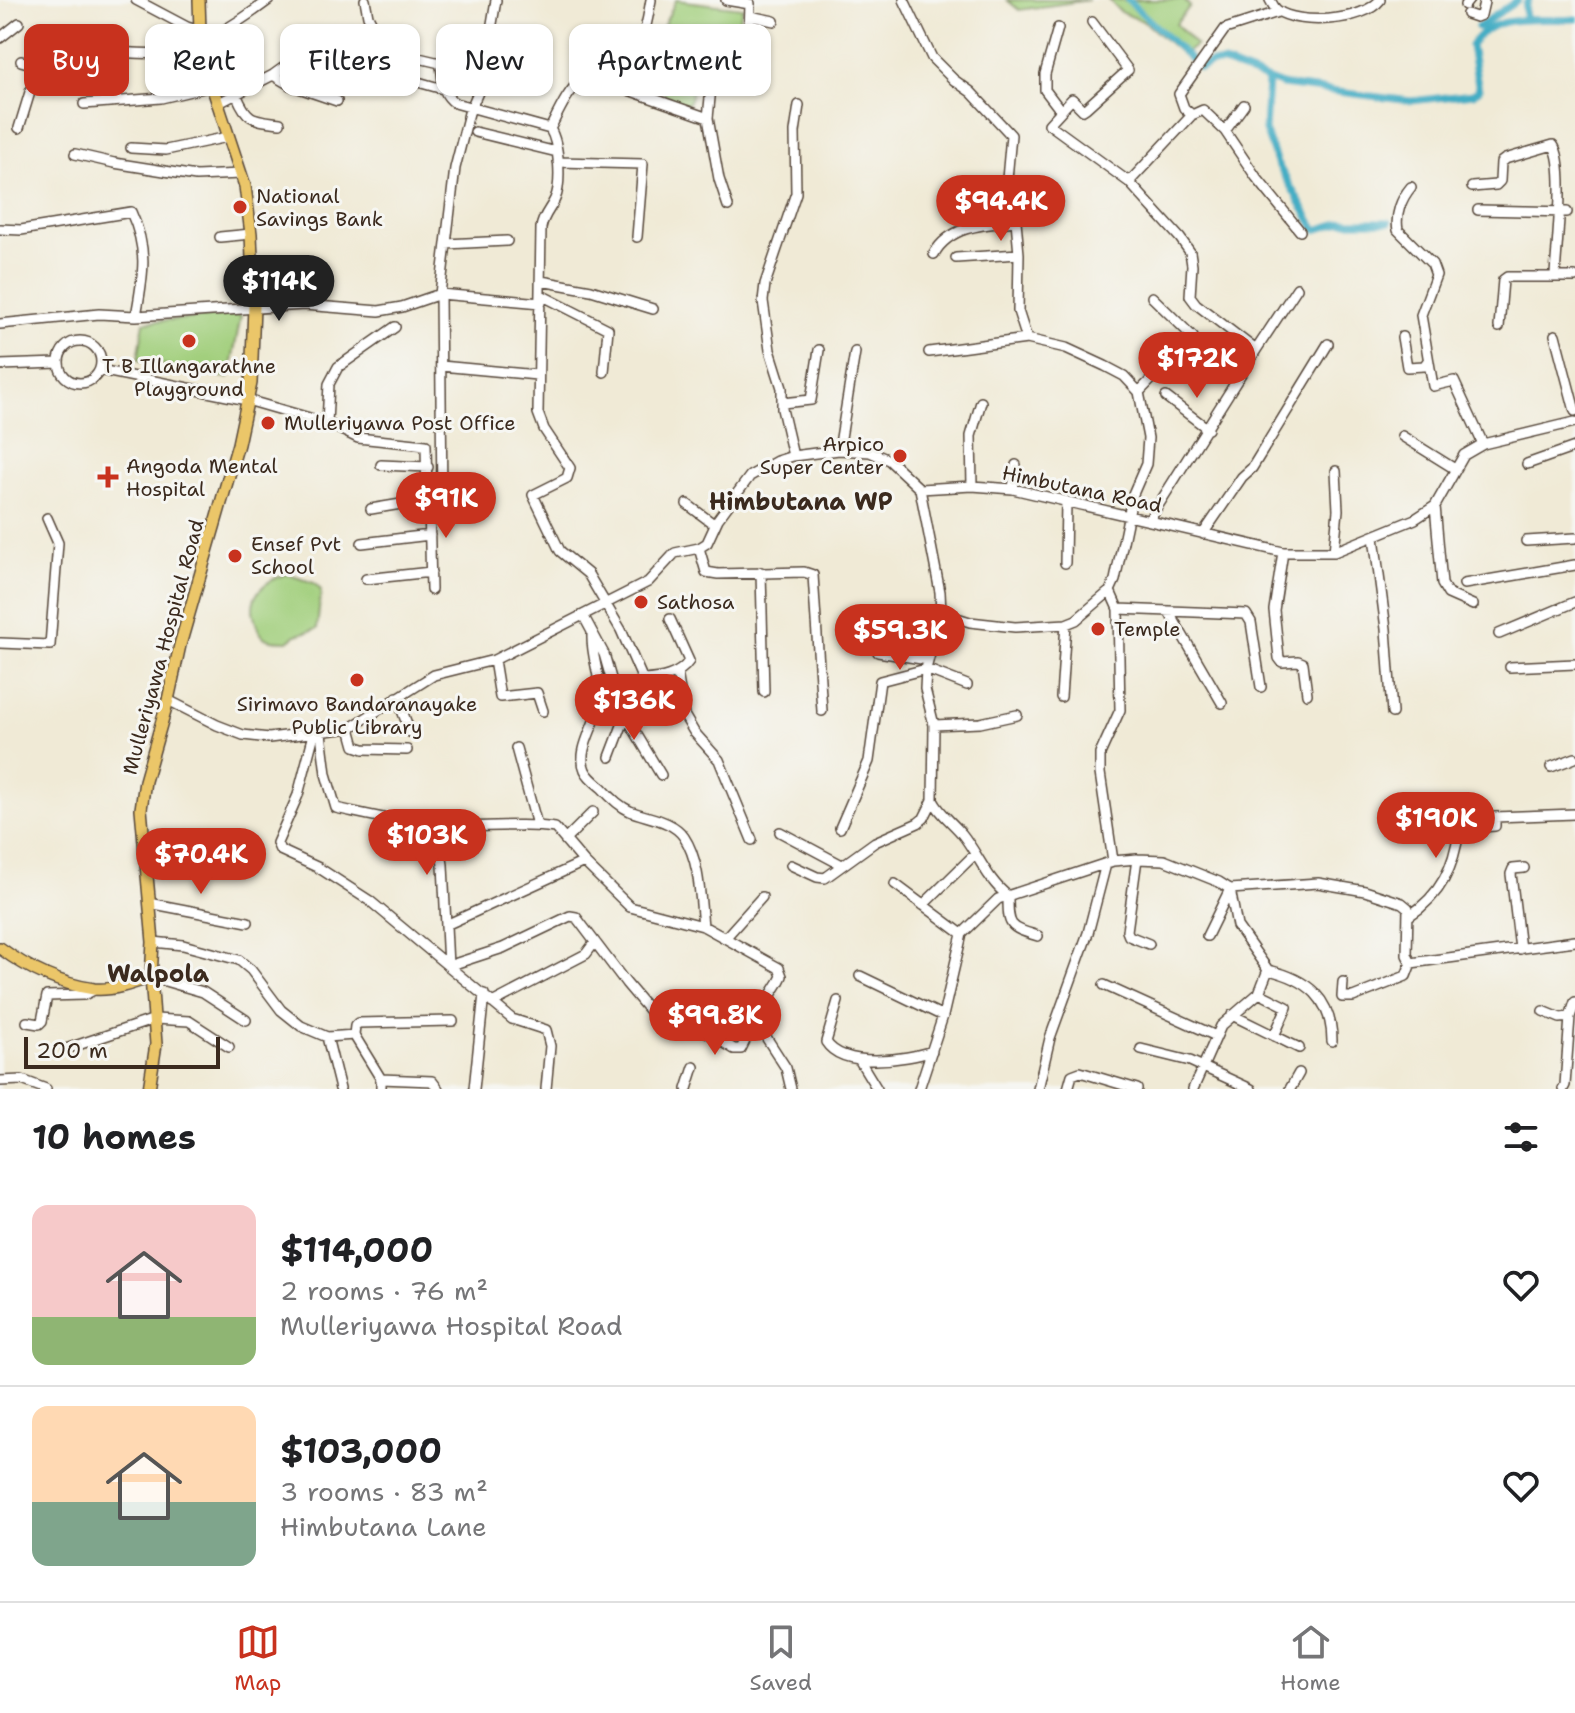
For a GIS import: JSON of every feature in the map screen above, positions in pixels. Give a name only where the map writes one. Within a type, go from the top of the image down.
[{"type":"main road","name":"Mulleriyawa Hospital Road","points":[[199,0],[200,24]]},
{"type":"main road","name":"Mulleriyawa Hospital Road","points":[[149,1089],[156,1044],[151,977],[153,942],[141,809],[145,781],[180,645],[238,444],[251,383],[254,307],[251,234],[241,174],[215,96]]},
{"type":"main road","points":[[0,948],[49,976],[96,989],[151,977]]},
{"type":"street","points":[[136,0],[181,24]]},
{"type":"street","points":[[231,24],[244,19],[269,0]]},
{"type":"street","points":[[365,0],[372,24]]},
{"type":"street","points":[[371,509],[442,500],[440,294],[455,168],[482,83],[496,0]]},
{"type":"street","points":[[646,24],[651,0]]},
{"type":"street","points":[[726,0],[747,2],[750,24]]},
{"type":"street","points":[[904,0],[932,58],[971,92],[1011,135],[1006,190],[1016,221],[1018,311],[1027,339]]},
{"type":"street","points":[[1270,0],[1278,12]]},
{"type":"street","points":[[1192,115],[1184,108],[1179,94],[1225,29],[1278,12],[1325,20],[1369,10],[1380,0]]},
{"type":"street","points":[[1467,6],[1476,17],[1481,15],[1484,1]]},
{"type":"street","points":[[750,16],[774,21]]},
{"type":"street","points":[[1092,22],[1128,70],[1086,108],[1083,110],[1072,99],[1049,124],[1129,182],[1190,252],[1190,296],[1196,304],[1256,350]]},
{"type":"street","points":[[0,38],[19,23]]},
{"type":"street","points":[[1058,28],[1045,74],[1045,90],[1061,111]]},
{"type":"street","points":[[264,80],[280,70]]},
{"type":"street","points":[[273,75],[290,85],[337,101]]},
{"type":"street","points":[[550,129],[569,94]]},
{"type":"street","points":[[19,128],[29,96]]},
{"type":"street","points":[[84,104],[163,96]]},
{"type":"street","points":[[217,104],[237,96],[244,114],[251,119],[280,123]]},
{"type":"street","points":[[447,96],[455,103],[550,129],[556,139],[556,198],[543,216],[541,228],[538,413],[544,429],[570,468],[567,478],[533,495],[560,551],[588,574],[621,630],[643,680],[659,679],[677,672],[689,661],[670,619]]},
{"type":"street","points":[[646,96],[708,118]]},
{"type":"street","points":[[710,96],[708,118],[719,179],[728,206]]},
{"type":"street","points":[[793,456],[782,388],[770,350],[763,301],[765,284],[796,193],[795,132],[799,105]]},
{"type":"street","points":[[1225,131],[1244,105]]},
{"type":"street","points":[[1129,182],[1192,115],[1203,110],[1225,131],[1256,177],[1300,231]]},
{"type":"street","points":[[475,132],[558,157],[643,164],[637,237]]},
{"type":"street","points":[[131,148],[166,150],[228,137]]},
{"type":"street","points":[[1472,187],[1496,185],[1500,181],[1501,162],[1505,159],[1553,145],[1557,151],[1562,211],[1555,276]]},
{"type":"street","points":[[75,154],[196,176],[241,174]]},
{"type":"street","points":[[1411,187],[1402,197],[1397,225],[1398,230],[1432,264],[1436,275],[1421,315],[1433,386],[1454,381],[1483,444]]},
{"type":"street","points":[[1478,210],[1562,211]]},
{"type":"street","points":[[0,229],[21,230],[131,212],[143,248],[145,272],[136,316]]},
{"type":"street","points":[[934,254],[940,242],[957,232],[1016,221]]},
{"type":"street","points":[[220,237],[251,234]]},
{"type":"street","points":[[446,244],[507,241]]},
{"type":"street","points":[[956,258],[1019,254]]},
{"type":"street","points":[[1499,327],[1503,280],[1507,277],[1575,277]]},
{"type":"street","points":[[541,281],[591,290],[653,309]]},
{"type":"street","points":[[1149,520],[1297,288]]},
{"type":"street","points":[[0,324],[99,314],[136,316],[254,307],[317,305],[379,311],[440,294],[552,298],[608,329],[604,372]]},
{"type":"street","points":[[1139,392],[1193,337],[1152,297]]},
{"type":"street","points":[[327,423],[329,384],[338,367],[395,327]]},
{"type":"street","points":[[1555,335],[1575,411]]},
{"type":"street","points":[[1402,337],[1407,367],[1424,366],[1427,362]]},
{"type":"street","points":[[929,352],[1027,339],[1066,348],[1124,376],[1139,392],[1147,429],[1146,464],[1133,494],[1110,591],[1076,620],[1066,624],[1015,627],[970,622],[941,613]]},
{"type":"street","points":[[73,342],[93,345],[100,356],[100,370],[90,380],[76,383],[64,376],[59,363],[62,350],[73,342]]},
{"type":"street","points":[[1203,534],[1242,477],[1252,468],[1328,344]]},
{"type":"street","points":[[782,403],[811,400],[819,350]]},
{"type":"street","points":[[839,450],[855,352]]},
{"type":"street","points":[[0,365],[59,363]]},
{"type":"street","points":[[441,366],[537,375]]},
{"type":"street","points":[[100,370],[247,400],[327,423],[367,440],[426,445],[431,590]]},
{"type":"street","points":[[1166,397],[1208,429]]},
{"type":"street","points":[[972,486],[971,436],[981,402]]},
{"type":"street","points":[[1473,605],[1448,594],[1442,584],[1435,506],[1455,469],[1464,455],[1483,444],[1575,422]]},
{"type":"street","points":[[1402,436],[1455,469]]},
{"type":"street","points":[[1527,464],[1575,447]]},
{"type":"street","points":[[168,700],[243,735],[269,738],[350,728],[434,675],[494,660],[648,582],[675,553],[707,543],[715,525],[750,476],[793,456],[839,450],[870,452],[889,460],[920,489],[940,592],[941,613],[927,664],[925,689],[934,725],[933,800],[918,823],[875,842],[840,864],[825,878],[791,865]]},
{"type":"street","points":[[381,465],[428,467]]},
{"type":"street","points":[[1013,489],[1016,465]]},
{"type":"street","points":[[1334,552],[1338,510],[1336,471]]},
{"type":"street","name":"Himbutana Road","points":[[920,489],[972,486],[1013,489],[1283,552],[1334,552],[1415,519],[1435,506]]},
{"type":"street","points":[[1065,563],[1066,501]]},
{"type":"street","points":[[687,504],[715,525]]},
{"type":"street","points":[[0,643],[50,645],[58,543],[47,518]]},
{"type":"street","points":[[362,543],[430,535]]},
{"type":"street","points":[[1374,537],[1386,629],[1392,713]]},
{"type":"street","points":[[1526,541],[1575,538]]},
{"type":"street","points":[[699,548],[706,572],[804,572],[814,579],[822,711]]},
{"type":"street","points":[[1283,552],[1274,610],[1279,658],[1282,662],[1303,663],[1307,694]]},
{"type":"street","points":[[1464,584],[1575,565]]},
{"type":"street","points":[[366,579],[431,572]]},
{"type":"street","points":[[761,572],[764,692]]},
{"type":"street","points":[[1038,1089],[1050,1038],[1088,933],[1109,863],[1100,754],[1120,710],[1118,609],[1110,591]]},
{"type":"street","points":[[1499,634],[1575,602]]},
{"type":"street","points":[[1118,609],[1246,614],[1251,622],[1261,687]]},
{"type":"street","points":[[1169,612],[1222,703]]},
{"type":"street","points":[[583,615],[604,654],[618,703],[661,775]]},
{"type":"street","points":[[1061,697],[1066,624]]},
{"type":"street","points":[[592,634],[601,689],[583,755],[584,768],[616,802],[628,810],[675,827],[683,835],[697,873],[703,926]]},
{"type":"street","points":[[878,652],[927,664],[967,685]]},
{"type":"street","points":[[494,660],[500,697],[537,693],[543,711]]},
{"type":"street","points":[[840,828],[869,761],[878,685],[887,678],[927,664]]},
{"type":"street","points":[[1510,667],[1575,664]]},
{"type":"street","points":[[677,672],[684,715],[694,732],[719,760],[752,840]]},
{"type":"street","points":[[397,697],[410,732]]},
{"type":"street","points":[[610,757],[626,715]]},
{"type":"street","points":[[934,725],[980,723],[1017,715]]},
{"type":"street","points":[[350,728],[355,746],[407,750]]},
{"type":"street","points":[[317,733],[336,808],[384,819],[437,826],[537,825],[555,828],[618,898],[630,907],[703,926],[779,968],[781,972],[779,982],[755,1020],[743,1047],[738,1050],[692,1023],[697,1008]]},
{"type":"street","points":[[317,733],[298,795],[277,843],[280,850],[319,868],[370,901],[512,1019],[546,1030],[550,1046],[546,1089]]},
{"type":"street","points":[[516,748],[537,825]]},
{"type":"street","points":[[1551,767],[1575,758]]},
{"type":"street","points":[[1409,916],[1440,886],[1455,858],[1462,807],[1458,799]]},
{"type":"street","points":[[933,800],[938,810],[962,834],[998,889],[1008,896]]},
{"type":"street","points":[[566,839],[593,812]]},
{"type":"street","points":[[1467,828],[1495,826],[1495,817],[1575,814]]},
{"type":"street","points":[[437,826],[448,966]]},
{"type":"street","points":[[780,832],[840,864]]},
{"type":"street","points":[[923,905],[975,854]]},
{"type":"street","points":[[1137,859],[1127,931],[1129,936],[1149,944]]},
{"type":"street","points":[[919,1089],[943,1016],[962,934],[998,899],[1109,863],[1137,859],[1164,860],[1230,889],[1318,883],[1365,891],[1402,903],[1408,908],[1409,916],[1407,955],[1411,963],[1406,976],[1353,997],[1342,997],[1343,982]]},
{"type":"street","points":[[446,925],[584,862]]},
{"type":"street","points":[[1520,949],[1511,874],[1513,869],[1524,868]]},
{"type":"street","points":[[895,884],[962,934]]},
{"type":"street","points":[[1207,936],[1230,889]]},
{"type":"street","points":[[1230,889],[1237,926],[1268,970],[1314,990],[1322,998],[1327,1006],[1332,1041]]},
{"type":"street","points":[[1008,896],[1011,925],[1038,936]]},
{"type":"street","points":[[726,937],[762,897]]},
{"type":"street","points":[[149,903],[248,922]]},
{"type":"street","points":[[448,966],[503,948],[570,916],[576,917],[659,1022]]},
{"type":"street","points":[[1411,963],[1575,941]]},
{"type":"street","points":[[153,942],[183,945],[239,960],[251,970],[290,1019],[327,1037],[354,1035]]},
{"type":"street","points":[[492,1003],[586,954],[595,942]]},
{"type":"street","points":[[1193,1089],[1216,1036],[1232,1015],[1259,993],[1268,970]]},
{"type":"street","points":[[860,976],[943,1016]]},
{"type":"street","points":[[151,977],[203,992],[246,1020]]},
{"type":"street","points":[[1104,985],[1216,1036]]},
{"type":"street","points":[[27,1022],[39,1024],[42,1021],[47,996],[84,995],[96,989]]},
{"type":"street","points":[[1259,993],[1287,1007],[1274,1036]]},
{"type":"street","points":[[474,1089],[484,994]]},
{"type":"street","points":[[838,1001],[826,1042],[830,1048],[860,1061],[915,1057],[932,1051]]},
{"type":"street","points":[[1563,1089],[1570,1017],[1575,1002]]},
{"type":"street","points":[[1543,1011],[1560,1018],[1570,1017]]},
{"type":"street","points":[[1232,1015],[1299,1048]]},
{"type":"street","points":[[66,1049],[155,1019],[189,1021],[229,1047]]},
{"type":"street","points":[[755,1020],[786,1068],[791,1089]]},
{"type":"street","points":[[438,1089],[432,1081],[381,1084],[354,1035],[355,1026],[358,1023],[453,1021]]},
{"type":"street","points":[[327,1037],[340,1089]]},
{"type":"street","points":[[1141,1049],[1190,1061],[1234,1086],[1251,1089]]},
{"type":"street","points":[[860,1061],[877,1089]]},
{"type":"street","points":[[687,1089],[694,1067]]},
{"type":"street","points":[[1068,1089],[1072,1075],[1080,1072],[1137,1089]]},
{"type":"street","points":[[1290,1089],[1299,1073]]},
{"type":"street","points":[[0,1081],[22,1080],[46,1089]]},
{"type":"green space","points":[[676,0],[743,8],[738,24],[665,24]]},
{"type":"green space","points":[[1007,0],[1089,0],[1019,10]]},
{"type":"green space","points":[[1109,0],[1184,0],[1190,6],[1176,24],[1196,45],[1183,55],[1145,22],[1120,12]]},
{"type":"green space","points":[[665,96],[691,96],[686,107]]},
{"type":"green space","name":"T B Illangarathne Playground","points":[[241,315],[229,378],[138,360],[144,322]]},
{"type":"green space","points":[[286,574],[314,583],[321,590],[317,629],[296,635],[288,641],[269,640],[258,629],[253,604],[264,585]]},
{"type":"waterway","points":[[1128,0],[1200,68],[1211,63],[1224,63],[1282,85],[1411,101],[1473,94],[1479,90],[1471,46],[1491,27],[1518,20],[1575,19]]},
{"type":"waterway","points":[[1478,27],[1518,0]]},
{"type":"waterway","points":[[1525,20],[1529,0]]},
{"type":"waterway","points":[[1268,81],[1265,130],[1277,163],[1316,230],[1342,222],[1389,222]]},
{"type":"place","name":"National Savings Bank","points":[[240,207]]},
{"type":"place","name":"T B Illangarathne Playground","points":[[189,341]]},
{"type":"place","name":"Mulleriyawa Post Office","points":[[268,423]]},
{"type":"place","name":"Arpico Super Center","points":[[900,456]]},
{"type":"place","name":"Angoda Mental Hospital","points":[[108,477]]},
{"type":"place","name":"Ensef Pvt School","points":[[235,556]]},
{"type":"place","name":"Sathosa","points":[[641,602]]},
{"type":"place","name":"Temple","points":[[1098,629]]},
{"type":"place","name":"Sirimavo Bandaranayake Public Library","points":[[357,680]]},
{"type":"district","name":"Himbutana WP","points":[[801,502]]},
{"type":"district","name":"Walpola","points":[[158,974]]}]
